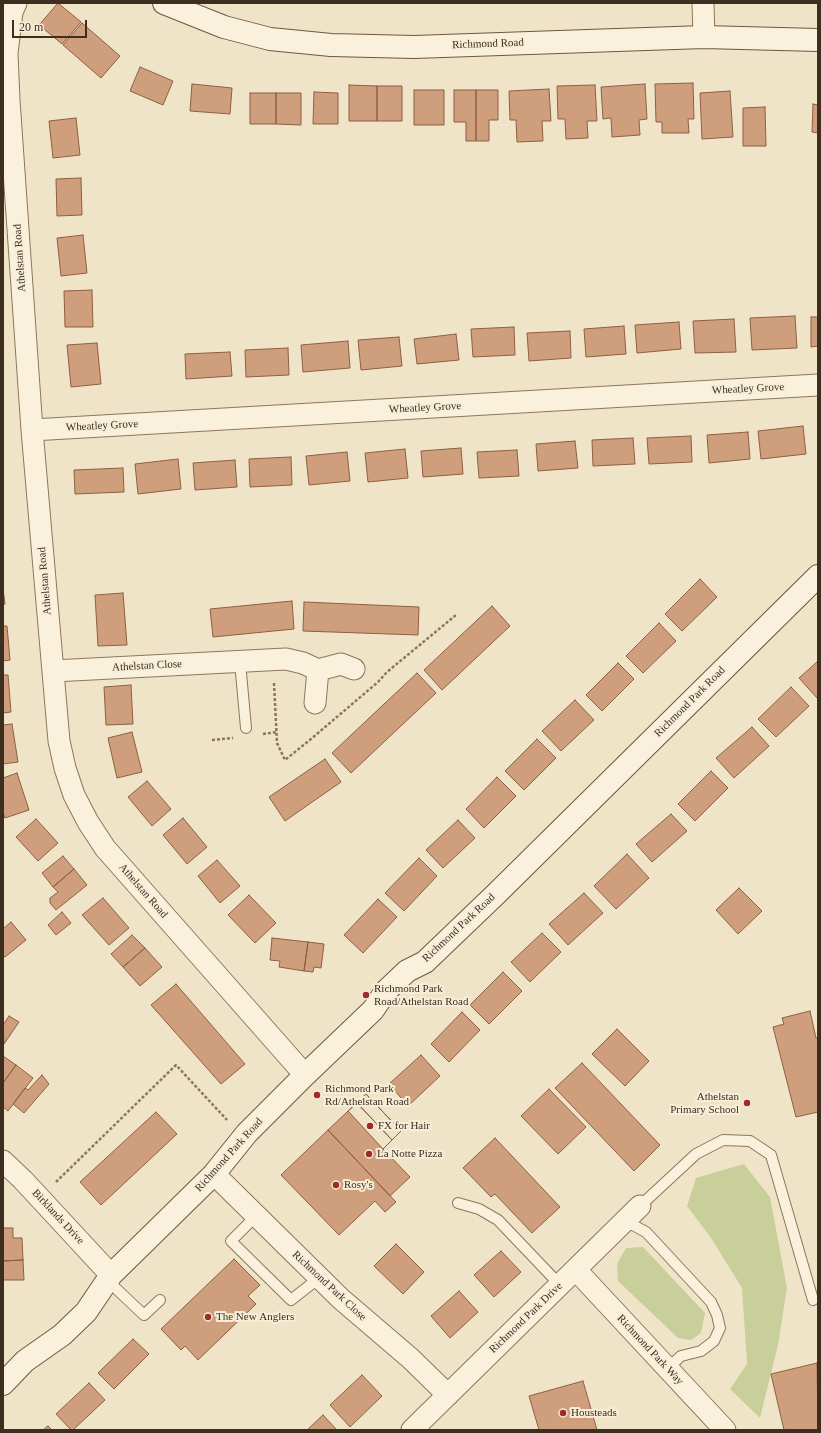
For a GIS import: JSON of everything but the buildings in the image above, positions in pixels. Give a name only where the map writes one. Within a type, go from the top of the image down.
[{"type":"street","name":"Athelstan Road","points":[[16,3],[12,12],[7,53],[32,430],[59,742],[65,768],[74,795],[88,822],[114,858],[305,1075]]},
{"type":"street","name":"Richmond Road","points":[[164,3],[224,27],[270,39],[331,45],[414,47],[704,37],[818,40]]},
{"type":"street","points":[[703,3],[704,37]]},
{"type":"street","name":"Wheatley Grove","points":[[32,430],[818,386]]},
{"type":"street","name":"Richmond Park Road","points":[[3,1384],[25,1362],[62,1335],[86,1312],[110,1278],[214,1174],[247,1133],[373,1010],[379,999],[407,971],[425,962],[818,576]]},
{"type":"street","name":"Athelstan Close","points":[[53,671],[286,659],[303,663],[318,670]]},
{"type":"street","points":[[315,703],[318,670],[341,664],[354,669]]},
{"type":"street","name":"Birklands Drive","points":[[3,1161],[23,1180],[110,1278]]},
{"type":"street","name":"Richmond Park Close","points":[[214,1174],[319,1278],[448,1395]]},
{"type":"street","name":"Richmond Park Drive","points":[[412,1430],[640,1206]]},
{"type":"street","name":"Richmond Park Way","points":[[576,1270],[725,1430]]},
{"type":"lane","points":[[240,662],[246,728]]},
{"type":"lane","points":[[640,1206],[696,1154],[723,1140],[750,1141],[772,1155],[813,1300]]},
{"type":"lane","points":[[458,1203],[479,1209],[498,1220],[560,1285]]},
{"type":"lane","points":[[256,1216],[231,1241],[291,1300],[319,1278]]},
{"type":"lane","points":[[620,1226],[633,1225],[646,1232],[711,1302],[717,1315],[720,1328],[714,1340],[701,1351],[681,1356],[668,1368]]},
{"type":"lane","points":[[110,1278],[144,1315],[160,1300]]},
{"type":"path","points":[[274,682],[277,743],[285,760],[456,615]]},
{"type":"path","points":[[51,1187],[176,1065],[230,1124]]},
{"type":"green space","points":[[744,1164],[770,1197],[787,1288],[778,1345],[760,1418],[730,1389],[747,1364],[742,1288],[711,1238],[687,1206],[696,1178]]},
{"type":"green space","points":[[643,1247],[705,1313],[701,1333],[691,1340],[678,1338],[618,1281],[617,1264],[626,1248]]},
{"type":"place","name":"Richmond Park Road/Athelstan Road","points":[[366,995]]},
{"type":"place","name":"Richmond Park Rd/Athelstan Road","points":[[317,1095]]},
{"type":"place","name":"Athelstan Primary School","points":[[747,1103]]},
{"type":"place","name":"FX for Hair","points":[[370,1126]]},
{"type":"place","name":"La Notte Pizza","points":[[369,1154]]},
{"type":"place","name":"Rosy's","points":[[336,1185]]},
{"type":"place","name":"The New Anglers","points":[[208,1317]]},
{"type":"place","name":"Housteads","points":[[563,1413]]}]
